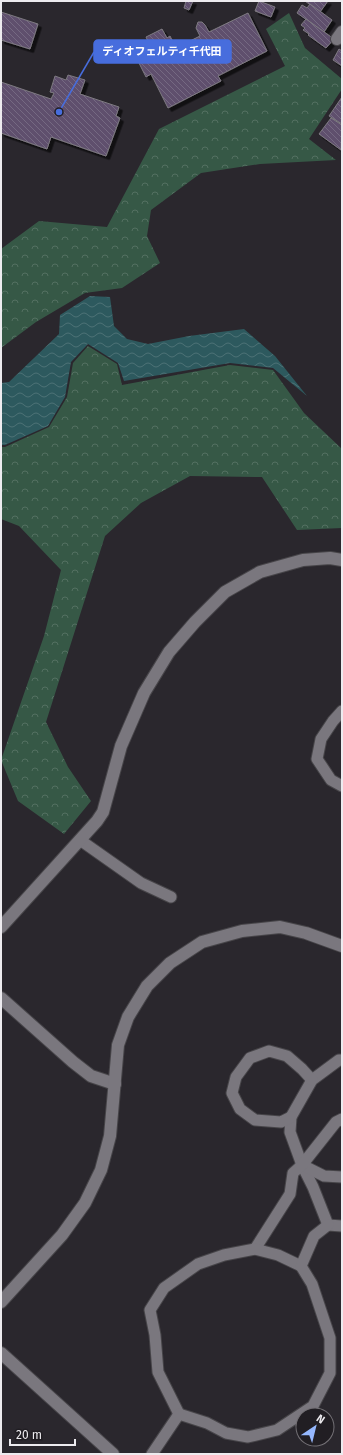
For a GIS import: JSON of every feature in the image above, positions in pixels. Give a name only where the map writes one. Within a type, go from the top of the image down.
[{"type":"street","points":[[1,927],[97,821],[103,812],[121,746],[144,693],[169,652],[195,622],[225,592],[260,572],[303,560],[330,558],[342,560]]},
{"type":"street","points":[[1,1302],[62,1235],[85,1203],[101,1170],[110,1136],[118,1045],[128,1017],[147,986],[170,963],[202,942],[242,931],[280,928],[306,933],[342,946]]},
{"type":"street","points":[[1,998],[73,1062],[91,1076],[114,1084]]},
{"type":"street","points":[[1,1353],[113,1454]]},
{"type":"lane","points":[[342,712],[333,720],[321,739],[317,759],[331,780],[342,786]]},
{"type":"lane","points":[[80,840],[141,883],[172,896]]},
{"type":"lane","points":[[291,1117],[281,1122],[255,1120],[240,1109],[232,1093],[236,1078],[250,1058],[269,1051],[287,1056],[312,1080]]},
{"type":"lane","points":[[328,1225],[313,1186],[302,1165],[290,1132],[291,1117],[312,1080],[339,1060],[342,1060]]},
{"type":"lane","points":[[255,1249],[290,1194],[293,1173],[302,1165],[336,1122],[342,1119]]},
{"type":"lane","points":[[302,1165],[324,1176],[342,1177]]},
{"type":"lane","points":[[301,1266],[314,1236],[328,1225],[342,1226]]},
{"type":"lane","points":[[255,1249],[278,1255],[301,1266],[312,1284],[330,1338],[330,1373],[313,1406],[277,1430],[248,1437],[226,1433],[207,1423],[180,1414],[158,1372],[155,1335],[150,1310],[164,1288],[198,1264],[224,1255],[255,1249]]},
{"type":"lane","points":[[152,1454],[180,1414]]},
{"type":"green space","points":[[289,13],[305,48],[342,79],[342,89],[309,139],[336,160],[260,164],[201,173],[151,210],[147,236],[160,263],[122,288],[85,293],[36,322],[1,348],[1,249],[39,221],[107,227],[159,129],[285,66],[266,29]]},
{"type":"green space","points":[[88,346],[117,364],[122,385],[230,365],[273,370],[304,413],[342,449],[342,528],[297,530],[262,477],[190,476],[141,503],[105,536],[46,722],[68,767],[91,801],[64,834],[18,801],[1,760],[44,636],[61,570],[19,526],[1,519],[1,447],[5,447],[49,427],[67,397],[73,363]]},
{"type":"water","points":[[90,296],[110,297],[114,326],[127,339],[148,344],[189,336],[244,329],[275,356],[307,396],[273,368],[230,363],[124,381],[118,363],[88,344],[71,362],[65,397],[48,426],[5,445],[1,445],[1,383],[9,382],[59,334],[60,315]]},
{"type":"building","points":[[186,1],[193,1],[189,10],[184,8]]},
{"type":"building","points":[[259,1],[275,7],[271,17],[255,11]]},
{"type":"building","points":[[305,1],[328,1],[320,12]]},
{"type":"building","points":[[310,4],[332,20],[324,32],[297,13],[302,5],[307,8]]},
{"type":"building","points":[[1,12],[38,24],[30,49],[1,40]]},
{"type":"building","points":[[248,13],[267,51],[218,76],[221,81],[168,108],[151,74],[146,77],[138,61],[153,53],[156,58],[200,36],[196,28],[198,22],[202,22],[209,32]]},
{"type":"building","points":[[306,19],[334,39],[326,48],[303,30],[305,28],[301,25]]},
{"type":"building","points":[[162,29],[167,38],[170,36],[174,44],[170,46],[173,50],[156,58],[146,37]]},
{"type":"building","points":[[339,49],[342,51],[342,66],[333,60]]},
{"type":"building","points":[[68,75],[85,80],[80,94],[119,107],[116,116],[120,118],[106,156],[51,137],[47,149],[1,133],[1,82],[51,99],[54,93],[50,92],[55,76],[66,80]]},
{"type":"building","points":[[342,97],[342,124],[329,116]]},
{"type":"building","points":[[331,118],[342,125],[341,150],[319,134]]},
{"type":"place","name":"ディオフェルティ千代田","points":[[59,112]]}]
